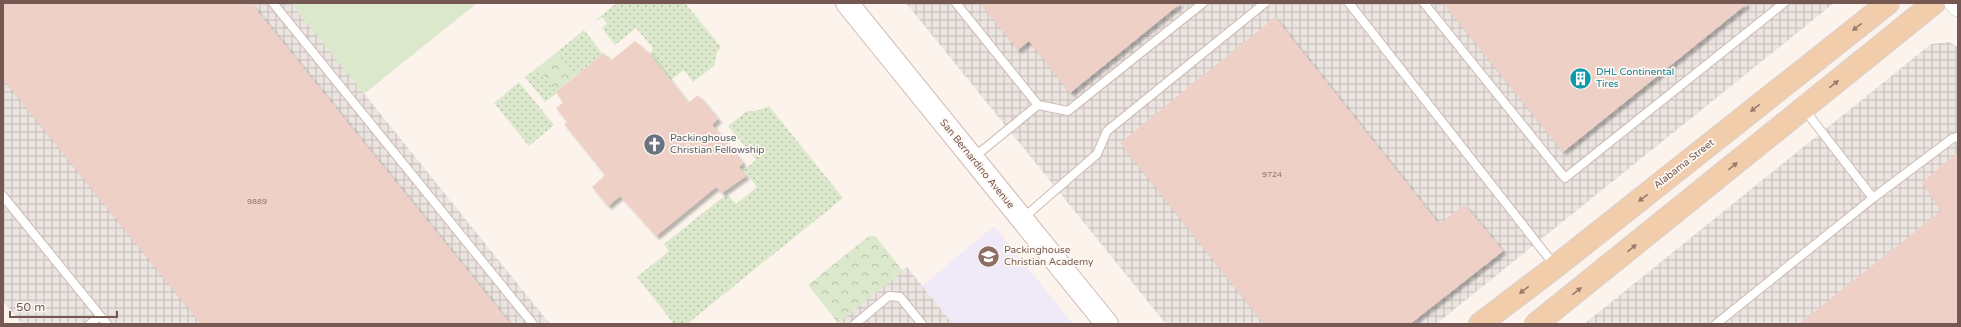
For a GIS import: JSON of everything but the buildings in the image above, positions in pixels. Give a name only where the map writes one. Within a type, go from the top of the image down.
[{"type":"main road","name":"San Bernardino Avenue","points":[[846,3],[1107,324]]},
{"type":"main road","name":"Alabama Street","points":[[1480,324],[1555,267],[1888,3]]},
{"type":"main road","points":[[1536,324],[1934,3]]},
{"type":"street","points":[[1954,3],[1958,7]]},
{"type":"lane","points":[[273,3],[533,324]]},
{"type":"lane","points":[[956,3],[1038,105],[1068,111],[1203,3]]},
{"type":"lane","points":[[1021,220],[1096,154],[1107,131],[1265,3]]},
{"type":"lane","points":[[1349,3],[1555,267]]},
{"type":"lane","points":[[1424,3],[1565,178],[1784,3]]},
{"type":"lane","points":[[972,159],[1038,105]]},
{"type":"lane","points":[[1804,109],[1873,198]]},
{"type":"lane","points":[[1716,324],[1873,198],[1952,138],[1958,137]]},
{"type":"lane","points":[[3,196],[107,324]]},
{"type":"lane","points":[[855,324],[889,296],[900,297],[922,324]]},
{"type":"lane","points":[[90,324],[100,316]]},
{"type":"shaded area","points":[[3,3],[291,3],[550,324],[22,324],[3,301]]},
{"type":"shaded area","points":[[906,3],[1834,3],[1436,324],[1166,324]]},
{"type":"shaded area","points":[[1949,42],[1958,47],[1958,324],[1584,324],[1931,44]]},
{"type":"shaded area","name":"Packinghouse Christian Academy","points":[[994,226],[1073,324],[953,324],[922,286]]},
{"type":"shaded area","points":[[907,267],[953,324],[836,324]]},
{"type":"green space","points":[[291,3],[477,3],[364,94]]},
{"type":"green space","points":[[617,3],[685,3],[721,47],[717,53],[714,66],[693,82],[684,70],[671,80],[650,54],[653,48],[636,28],[615,45],[602,28],[607,23],[602,17],[597,21],[596,20]]},
{"type":"green space","points":[[584,30],[603,54],[575,76],[557,52]]},
{"type":"green space","points":[[557,52],[575,76],[556,92],[537,68]]},
{"type":"green space","points":[[537,68],[557,93],[545,102],[525,77]]},
{"type":"green space","points":[[519,82],[554,125],[529,146],[494,103]]},
{"type":"green space","points":[[769,106],[843,198],[687,324],[674,324],[637,277],[669,251],[664,244],[727,194],[736,204],[757,187],[744,170],[756,160],[728,126],[747,111],[756,111]]},
{"type":"green space","points":[[869,236],[875,236],[903,271],[838,323],[808,285]]},
{"type":"place","name":"DHL Continental Tires","points":[[1580,78]]},
{"type":"place","name":"Packinghouse Christian Fellowship","points":[[654,144]]},
{"type":"place","name":"Packinghouse Christian Academy","points":[[988,256]]}]
